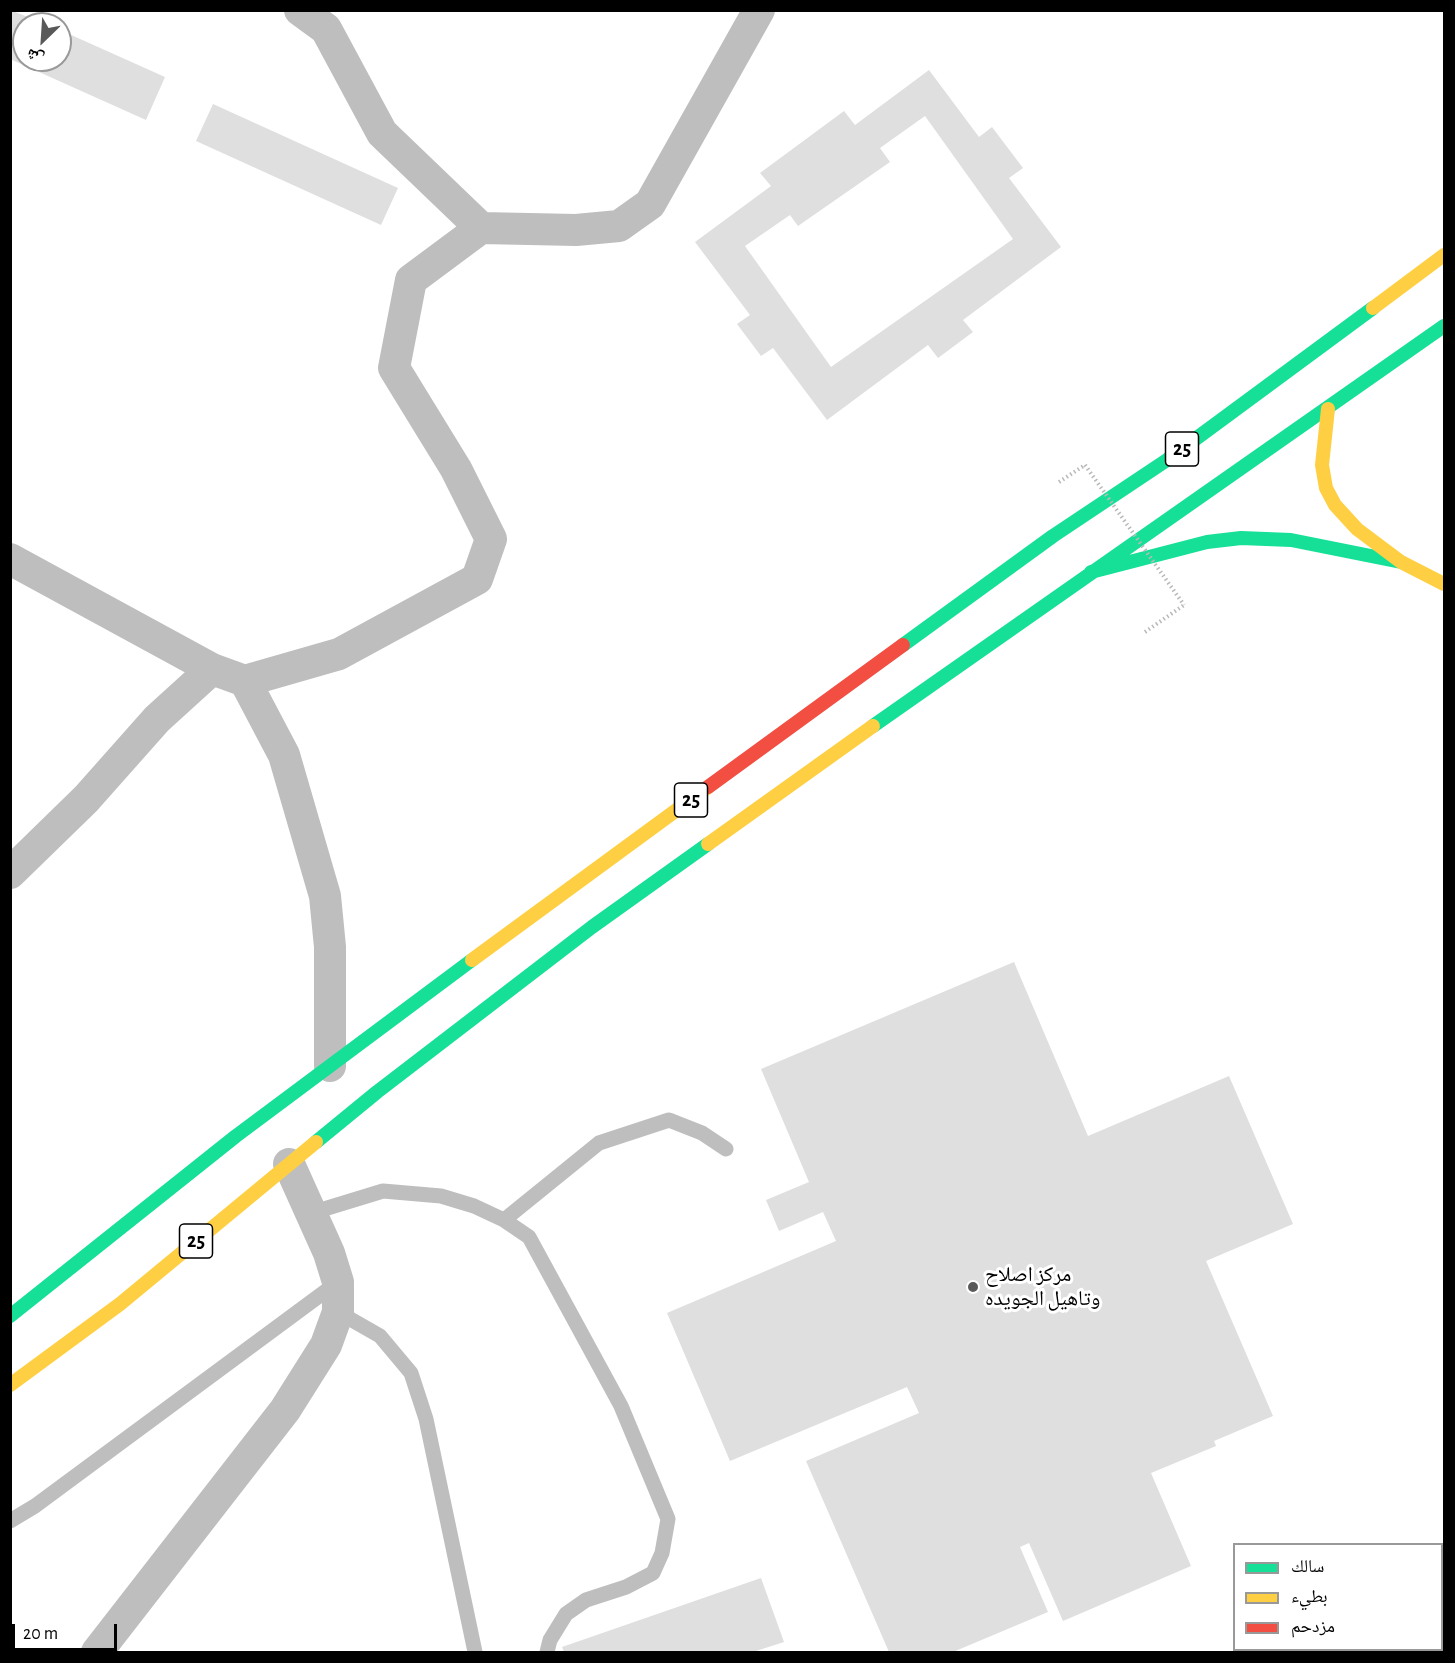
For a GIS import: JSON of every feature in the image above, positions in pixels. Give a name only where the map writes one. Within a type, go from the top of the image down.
[{"type":"main road","name":"25","points":[[10,1316],[236,1136],[330,1066],[1053,536],[1176,453],[1444,255]]},
{"type":"main road","name":"25","points":[[10,1386],[120,1304],[377,1092],[592,927],[1090,572],[1329,409],[1444,326]]},
{"type":"main road","points":[[1329,409],[1322,465],[1326,488],[1335,506],[1357,529],[1401,562],[1444,584]]},
{"type":"main road","points":[[1090,572],[1207,542],[1241,538],[1291,540],[1401,562]]},
{"type":"street","points":[[300,10],[326,29],[382,134],[481,228]]},
{"type":"street","points":[[10,559],[212,669],[245,681],[339,654],[477,579],[491,539],[456,469],[394,368],[411,280],[481,228],[576,230],[619,226],[650,204],[759,10]]},
{"type":"street","points":[[10,873],[86,799],[158,719],[212,669]]},
{"type":"street","points":[[245,681],[284,755],[325,896],[330,947],[330,1066]]},
{"type":"street","points":[[97,1653],[285,1410],[326,1345],[338,1297],[311,1212],[289,1164]]},
{"type":"lane","points":[[504,1220],[599,1143],[669,1120],[702,1133],[726,1149]]},
{"type":"lane","points":[[311,1212],[383,1191],[441,1196],[474,1206],[504,1220],[529,1237],[616,1396],[668,1519],[662,1553],[653,1573],[626,1587],[585,1600],[566,1614],[550,1640],[548,1653]]},
{"type":"lane","points":[[10,1521],[338,1297],[380,1335],[411,1373],[426,1419],[475,1653]]},
{"type":"path","points":[[1059,482],[1085,465],[1184,605],[1145,632]]},
{"type":"building","points":[[10,10],[15,12],[12,12],[12,60],[10,59]]},
{"type":"building","points":[[72,35],[165,77],[146,120],[39,72],[72,72]]},
{"type":"building","points":[[929,70],[979,137],[992,127],[1023,168],[1009,178],[1061,247],[963,320],[973,332],[938,358],[928,345],[827,420],[773,348],[761,356],[737,324],[750,315],[695,242],[771,186],[760,173],[844,111],[855,125]],"holes":[[[925,116],[1013,239],[831,367],[745,246],[790,215],[798,226],[890,162],[880,148]]]},
{"type":"building","points":[[213,104],[398,188],[381,225],[196,141]]},
{"type":"building","name":"مركز اصلاح وتاهيل الجويده","points":[[1014,962],[1088,1136],[1229,1076],[1293,1224],[1206,1261],[1273,1416],[1214,1441],[1216,1446],[1151,1473],[1191,1566],[1063,1621],[1029,1543],[1020,1547],[1048,1612],[953,1652],[889,1652],[806,1461],[919,1413],[907,1387],[730,1461],[667,1313],[836,1241],[823,1212],[779,1231],[766,1200],[809,1182],[761,1069]]},
{"type":"building","points":[[761,1578],[784,1642],[753,1652],[564,1652],[562,1647]]},
{"type":"traffic: fast","points":[[903,645],[1053,536],[1167,460],[1373,308]]},
{"type":"traffic: fast","points":[[873,726],[1444,326]]},
{"type":"traffic: fast","points":[[1091,572],[1207,542],[1241,538],[1291,540],[1401,562]]},
{"type":"traffic: fast","points":[[316,1142],[377,1092],[592,927],[708,844]]},
{"type":"traffic: fast","points":[[10,1316],[236,1136],[472,960]]},
{"type":"traffic: slow","points":[[1373,308],[1444,255]]},
{"type":"traffic: slow","points":[[1328,409],[1322,465],[1326,488],[1335,505],[1357,529],[1401,562],[1444,584]]},
{"type":"traffic: slow","points":[[708,844],[873,726]]},
{"type":"traffic: slow","points":[[472,960],[708,787]]},
{"type":"traffic: slow","points":[[10,1385],[120,1304],[316,1142]]},
{"type":"traffic: jam","points":[[708,787],[903,645]]},
{"type":"place","name":"مركز اصلاح وتاهيل الجويده","points":[[973,1287]]}]
